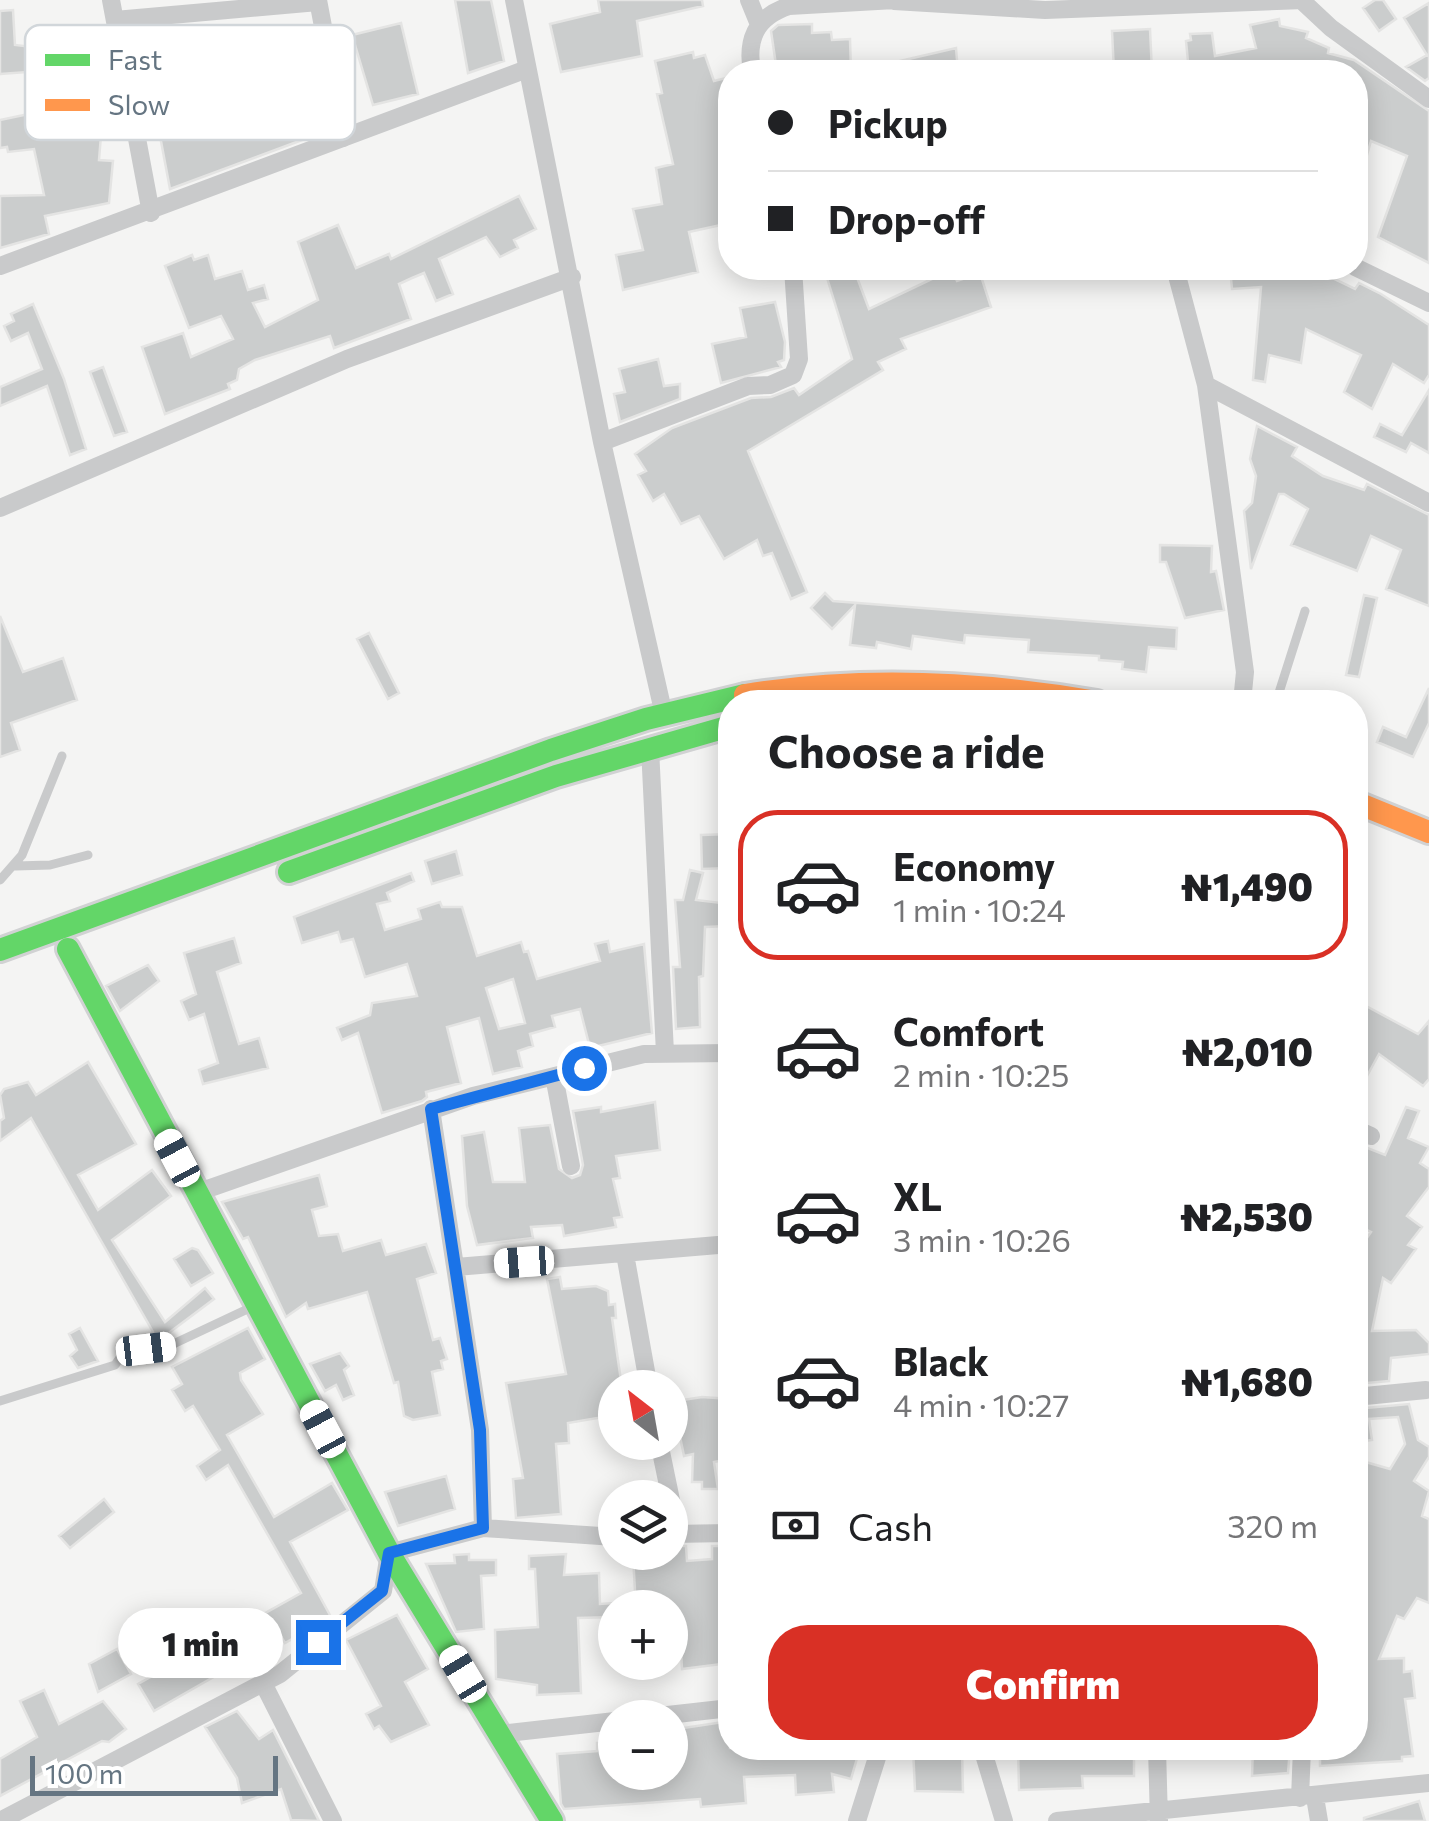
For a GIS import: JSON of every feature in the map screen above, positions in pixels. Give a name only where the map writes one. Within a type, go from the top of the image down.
[{"type":"main road","points":[[798,690],[847,686],[987,690]]},
{"type":"main road","points":[[0,950],[664,715],[718,702]]},
{"type":"main road","points":[[263,882],[556,776],[718,729]]},
{"type":"main road","points":[[1368,807],[1429,832]]},
{"type":"main road","points":[[0,972],[176,912]]},
{"type":"main road","points":[[68,949],[389,1553],[552,1821]]},
{"type":"street","points":[[111,0],[116,25]]},
{"type":"street","points":[[514,0],[602,442],[664,715]]},
{"type":"street","points":[[749,0],[758,22],[748,52],[750,60]]},
{"type":"street","points":[[758,22],[788,6],[895,0],[1044,10],[1302,0],[1429,100]]},
{"type":"street","points":[[115,20],[318,1]]},
{"type":"street","points":[[355,134],[527,69]]},
{"type":"street","points":[[137,140],[151,213]]},
{"type":"street","points":[[0,266],[339,140]]},
{"type":"street","points":[[1368,273],[1429,303]]},
{"type":"street","points":[[0,508],[312,374],[572,277]]},
{"type":"street","points":[[602,442],[748,386],[770,386],[793,376],[799,358],[794,280]]},
{"type":"street","points":[[1178,280],[1206,386],[1246,672],[1244,690]]},
{"type":"street","points":[[1206,386],[1429,503]]},
{"type":"street","points":[[650,748],[665,1053]]},
{"type":"street","points":[[196,1193],[431,1109],[554,1076],[665,1053],[718,1052]]},
{"type":"street","points":[[554,1076],[572,1166]]},
{"type":"street","points":[[431,1109],[480,1430],[483,1528]]},
{"type":"street","points":[[456,1268],[718,1245]]},
{"type":"street","points":[[625,1254],[645,1370]]},
{"type":"street","points":[[1368,1396],[1426,1390]]},
{"type":"street","points":[[0,1820],[280,1674],[382,1591],[389,1553],[483,1528],[598,1536]]},
{"type":"street","points":[[688,1534],[718,1533]]},
{"type":"street","points":[[262,1681],[334,1821]]},
{"type":"street","points":[[688,1713],[718,1709]]},
{"type":"street","points":[[500,1734],[598,1722]]},
{"type":"street","points":[[856,1821],[876,1760]]},
{"type":"street","points":[[986,1760],[1004,1821]]},
{"type":"street","points":[[1157,1760],[1158,1816]]},
{"type":"street","points":[[1303,1760],[1307,1798],[1319,1821]]},
{"type":"street","points":[[1057,1821],[1158,1816],[1422,1784]]},
{"type":"lane","points":[[1280,690],[1305,611]]},
{"type":"lane","points":[[0,880],[16,866],[62,756]]},
{"type":"lane","points":[[16,866],[50,865],[88,854]]},
{"type":"lane","points":[[0,1401],[115,1365],[126,1349],[169,1346],[256,1305]]},
{"type":"building","points":[[455,0],[491,0],[504,61],[468,73]]},
{"type":"building","points":[[598,0],[702,0],[703,6],[637,21],[642,56],[561,72],[550,24],[600,12]]},
{"type":"building","points":[[1383,0],[1396,19],[1379,31],[1363,8]]},
{"type":"building","points":[[1429,3],[1429,78],[1425,81],[1406,67],[1427,55],[1404,18]]},
{"type":"building","points":[[13,10],[15,45],[25,46],[25,72],[0,74],[0,11]]},
{"type":"building","points":[[1279,19],[1280,26],[1308,32],[1306,38],[1329,48],[1328,53],[1354,60],[1188,60],[1186,41],[1191,40],[1190,34],[1212,33],[1215,56],[1256,48],[1250,25]]},
{"type":"building","points":[[401,23],[418,94],[373,105],[355,34]]},
{"type":"building","points":[[812,24],[812,33],[831,32],[832,40],[850,39],[851,60],[775,60],[771,31],[778,25]]},
{"type":"building","points":[[1150,29],[1151,60],[1113,60],[1112,31]]},
{"type":"building","points":[[956,48],[957,60],[904,60]]},
{"type":"building","points":[[693,52],[694,58],[705,55],[714,81],[718,80],[718,226],[689,232],[698,272],[623,290],[616,255],[643,250],[633,209],[662,204],[656,168],[673,164],[657,94],[662,93],[655,61]]},
{"type":"building","points":[[1368,70],[1429,111],[1429,263],[1378,237],[1407,156],[1371,141],[1368,152]]},
{"type":"building","points":[[25,115],[25,140],[101,140],[99,160],[113,161],[109,203],[45,216],[49,234],[0,248],[0,196],[44,195],[34,149],[8,152],[7,147],[0,148],[0,120]]},
{"type":"building","points":[[161,140],[302,140],[170,189]]},
{"type":"building","points":[[519,196],[536,229],[514,240],[518,248],[500,257],[486,237],[439,259],[453,294],[436,301],[424,273],[399,284],[411,319],[334,348],[330,336],[255,360],[239,369],[237,380],[228,384],[230,389],[165,414],[142,347],[183,333],[191,357],[233,339],[221,316],[189,328],[165,266],[192,255],[194,260],[208,255],[215,279],[242,271],[248,290],[264,285],[268,299],[253,303],[265,327],[318,300],[298,242],[338,225],[356,268],[389,254],[391,259]]},
{"type":"building","points":[[828,280],[858,280],[869,309],[930,280],[982,280],[991,307],[901,339],[906,349],[878,362],[883,370],[748,451],[807,592],[791,599],[772,553],[763,556],[757,540],[724,559],[699,516],[681,524],[664,494],[653,501],[638,475],[646,471],[635,454],[672,428],[751,398],[771,397],[794,388],[799,395],[852,359]]},
{"type":"building","points":[[1231,280],[1336,280],[1355,289],[1359,283],[1429,325],[1429,375],[1424,383],[1393,364],[1372,409],[1344,392],[1361,355],[1306,329],[1301,363],[1269,355],[1265,382],[1253,380],[1261,287],[1232,289]]},
{"type":"building","points":[[775,302],[785,342],[784,360],[778,362],[781,367],[721,383],[712,344],[746,337],[740,308]]},
{"type":"building","points":[[33,304],[64,379],[86,449],[70,455],[47,386],[0,406],[0,387],[42,369],[28,333],[11,341],[4,326],[14,321],[11,314]]},
{"type":"building","points":[[658,359],[664,386],[680,384],[680,399],[620,422],[614,394],[625,392],[619,369]]},
{"type":"building","points":[[103,367],[127,432],[114,436],[90,372]]},
{"type":"building","points":[[1429,390],[1429,453],[1411,443],[1406,452],[1374,437],[1380,424],[1402,435]]},
{"type":"building","points":[[1257,426],[1297,447],[1292,456],[1323,476],[1364,490],[1367,484],[1429,515],[1429,606],[1386,589],[1401,550],[1371,536],[1357,571],[1291,545],[1308,509],[1284,494],[1279,494],[1251,569],[1244,511],[1252,503],[1256,476],[1250,459]]},
{"type":"building","points":[[1160,545],[1212,546],[1211,572],[1216,571],[1224,610],[1185,618],[1166,562],[1160,562]]},
{"type":"building","points":[[825,593],[833,601],[1177,628],[1176,649],[1149,647],[1146,672],[1122,669],[1123,662],[1099,660],[1099,656],[1028,652],[1029,640],[965,635],[964,643],[913,636],[911,649],[877,642],[876,648],[850,645],[855,605],[832,629],[811,608]]},
{"type":"building","points":[[1364,595],[1377,598],[1359,677],[1346,675]]},
{"type":"building","points":[[0,616],[23,672],[63,658],[77,700],[11,723],[20,750],[0,757]]},
{"type":"building","points":[[369,633],[399,693],[388,699],[357,639]]},
{"type":"building","points":[[1429,688],[1429,723],[1413,757],[1377,742],[1383,727],[1406,737]]},
{"type":"building","points":[[718,834],[718,868],[702,869],[701,835]]},
{"type":"building","points":[[456,851],[462,875],[432,884],[425,861]]},
{"type":"building","points":[[690,870],[703,873],[696,900],[718,903],[718,926],[705,927],[703,976],[699,977],[700,1027],[676,1029],[673,967],[680,967],[675,900],[683,900]]},
{"type":"building","points":[[411,873],[414,881],[387,893],[390,901],[377,904],[385,930],[421,919],[418,909],[440,902],[442,907],[462,907],[477,956],[521,942],[537,979],[600,961],[595,944],[608,941],[610,952],[644,944],[652,1033],[590,1048],[580,1009],[552,1016],[555,1027],[530,1034],[533,1046],[518,1051],[522,1067],[493,1074],[479,1018],[447,1027],[461,1083],[426,1092],[422,1101],[382,1113],[358,1033],[342,1040],[337,1028],[370,1015],[372,1003],[417,996],[407,964],[365,977],[353,939],[341,942],[338,932],[302,943],[294,917]],"holes":[[[513,979],[525,1023],[499,1029],[486,988]]]},
{"type":"building","points":[[234,938],[241,963],[217,972],[239,1044],[259,1038],[268,1068],[203,1084],[199,1070],[218,1063],[204,1014],[189,1020],[181,1001],[196,994],[184,953]]},
{"type":"building","points":[[148,965],[159,981],[120,1011],[106,986]]},
{"type":"building","points":[[1368,1007],[1418,1034],[1429,1021],[1429,1079],[1423,1086],[1379,1054],[1368,1074]]},
{"type":"building","points":[[88,1062],[136,1144],[78,1175],[98,1210],[152,1170],[171,1196],[112,1240],[165,1322],[205,1288],[214,1299],[162,1338],[144,1340],[153,1332],[31,1118],[0,1141],[0,1121],[4,1118],[0,1095],[4,1089],[28,1082],[36,1095]]},
{"type":"building","points":[[655,1102],[660,1150],[616,1156],[620,1178],[613,1179],[622,1217],[614,1218],[616,1227],[564,1236],[562,1225],[531,1227],[533,1238],[477,1245],[467,1206],[462,1136],[484,1132],[493,1182],[525,1182],[519,1128],[550,1125],[559,1169],[572,1178],[580,1175],[583,1165],[573,1111],[601,1107],[601,1112]]},
{"type":"building","points":[[1406,1107],[1419,1111],[1408,1138],[1429,1147],[1420,1163],[1429,1169],[1429,1187],[1407,1216],[1422,1227],[1408,1245],[1416,1249],[1391,1283],[1383,1278],[1372,1331],[1416,1330],[1429,1343],[1429,1354],[1391,1358],[1389,1381],[1368,1383],[1368,1148],[1385,1155]]},
{"type":"building","points":[[319,1175],[327,1206],[312,1210],[319,1236],[338,1234],[343,1251],[381,1240],[386,1255],[426,1244],[436,1273],[417,1279],[433,1340],[440,1338],[447,1359],[441,1361],[443,1369],[432,1372],[440,1415],[413,1420],[404,1416],[398,1382],[394,1383],[367,1292],[308,1309],[306,1303],[286,1317],[248,1237],[243,1239],[222,1202]]},
{"type":"building","points":[[192,1248],[198,1250],[213,1273],[191,1286],[174,1259]]},
{"type":"building","points":[[560,1277],[562,1289],[596,1286],[608,1291],[609,1305],[615,1304],[616,1318],[612,1318],[619,1370],[598,1370],[598,1418],[568,1423],[569,1443],[556,1444],[561,1514],[516,1518],[513,1479],[523,1478],[506,1383],[566,1374],[547,1279]]},
{"type":"building","points":[[80,1328],[98,1361],[78,1368],[70,1356],[77,1350],[69,1334]]},
{"type":"building","points":[[248,1328],[265,1359],[240,1373],[241,1380],[263,1414],[227,1435],[274,1517],[332,1483],[348,1510],[290,1542],[331,1617],[285,1643],[274,1625],[223,1654],[231,1667],[154,1711],[138,1684],[301,1593],[228,1465],[206,1480],[197,1466],[220,1450],[193,1406],[185,1411],[172,1390],[182,1384],[172,1367]]},
{"type":"building","points":[[340,1353],[349,1366],[344,1370],[354,1395],[343,1400],[336,1385],[325,1391],[310,1364]]},
{"type":"building","points":[[718,1398],[718,1461],[714,1462],[718,1489],[702,1489],[702,1482],[692,1482],[693,1454],[688,1455],[688,1399]]},
{"type":"building","points":[[1409,1404],[1418,1440],[1429,1447],[1429,1457],[1414,1481],[1429,1491],[1422,1516],[1429,1519],[1429,1603],[1417,1598],[1404,1619],[1397,1616],[1379,1659],[1404,1658],[1404,1672],[1412,1671],[1415,1698],[1405,1699],[1413,1756],[1402,1757],[1402,1761],[1320,1766],[1320,1760],[1368,1760],[1368,1463],[1390,1469],[1405,1444],[1398,1417],[1369,1419],[1372,1440],[1368,1441],[1368,1408]]},
{"type":"building","points":[[446,1476],[455,1509],[398,1526],[385,1492]]},
{"type":"building","points":[[104,1499],[114,1512],[70,1548],[59,1536]]},
{"type":"building","points":[[712,1546],[718,1546],[718,1664],[688,1668],[688,1590],[635,1590],[634,1570],[688,1570],[688,1561],[712,1559]]},
{"type":"building","points":[[469,1554],[469,1560],[496,1560],[496,1575],[481,1576],[484,1629],[456,1632],[426,1564],[455,1563],[454,1555]]},
{"type":"building","points":[[566,1554],[564,1575],[599,1573],[598,1617],[578,1618],[581,1693],[537,1695],[537,1685],[496,1679],[495,1630],[538,1627],[535,1569],[529,1569],[529,1556]]},
{"type":"building","points":[[397,1615],[428,1669],[405,1682],[429,1725],[391,1742],[379,1726],[374,1729],[366,1714],[381,1706],[346,1640]]},
{"type":"building","points":[[117,1649],[131,1674],[98,1692],[89,1664]]},
{"type":"building","points":[[44,1690],[59,1724],[103,1701],[126,1729],[109,1742],[102,1741],[0,1796],[0,1759],[37,1737],[20,1701]]},
{"type":"building","points":[[237,1711],[259,1739],[273,1730],[319,1821],[291,1820],[281,1789],[242,1803],[237,1778],[205,1727]]},
{"type":"building","points":[[718,1723],[718,1760],[857,1760],[851,1779],[832,1774],[834,1792],[796,1795],[795,1775],[744,1777],[746,1803],[701,1807],[700,1799],[564,1809],[557,1754],[597,1751],[597,1743],[598,1790],[688,1790],[688,1727]]},
{"type":"building","points":[[914,1760],[962,1760],[963,1792],[915,1791]]},
{"type":"building","points":[[1018,1760],[1134,1760],[1134,1776],[1082,1776],[1083,1788],[1019,1790]]},
{"type":"building","points":[[1253,1760],[1289,1760],[1288,1773],[1252,1776]]},
{"type":"building","points":[[1419,1801],[1425,1821],[1364,1821],[1364,1818]]},
{"type":"traffic: fast","points":[[0,950],[551,750],[646,719],[718,702]]},
{"type":"traffic: fast","points":[[289,872],[556,776],[718,729]]},
{"type":"traffic: fast","points":[[68,949],[389,1553],[552,1821]]},
{"type":"traffic: slow","points":[[782,690],[877,684],[1010,690]]},
{"type":"traffic: slow","points":[[1368,807],[1429,832]]},
{"type":"route","points":[[318,1642],[382,1591],[389,1553],[483,1528],[480,1430],[431,1109],[584,1068]]}]
